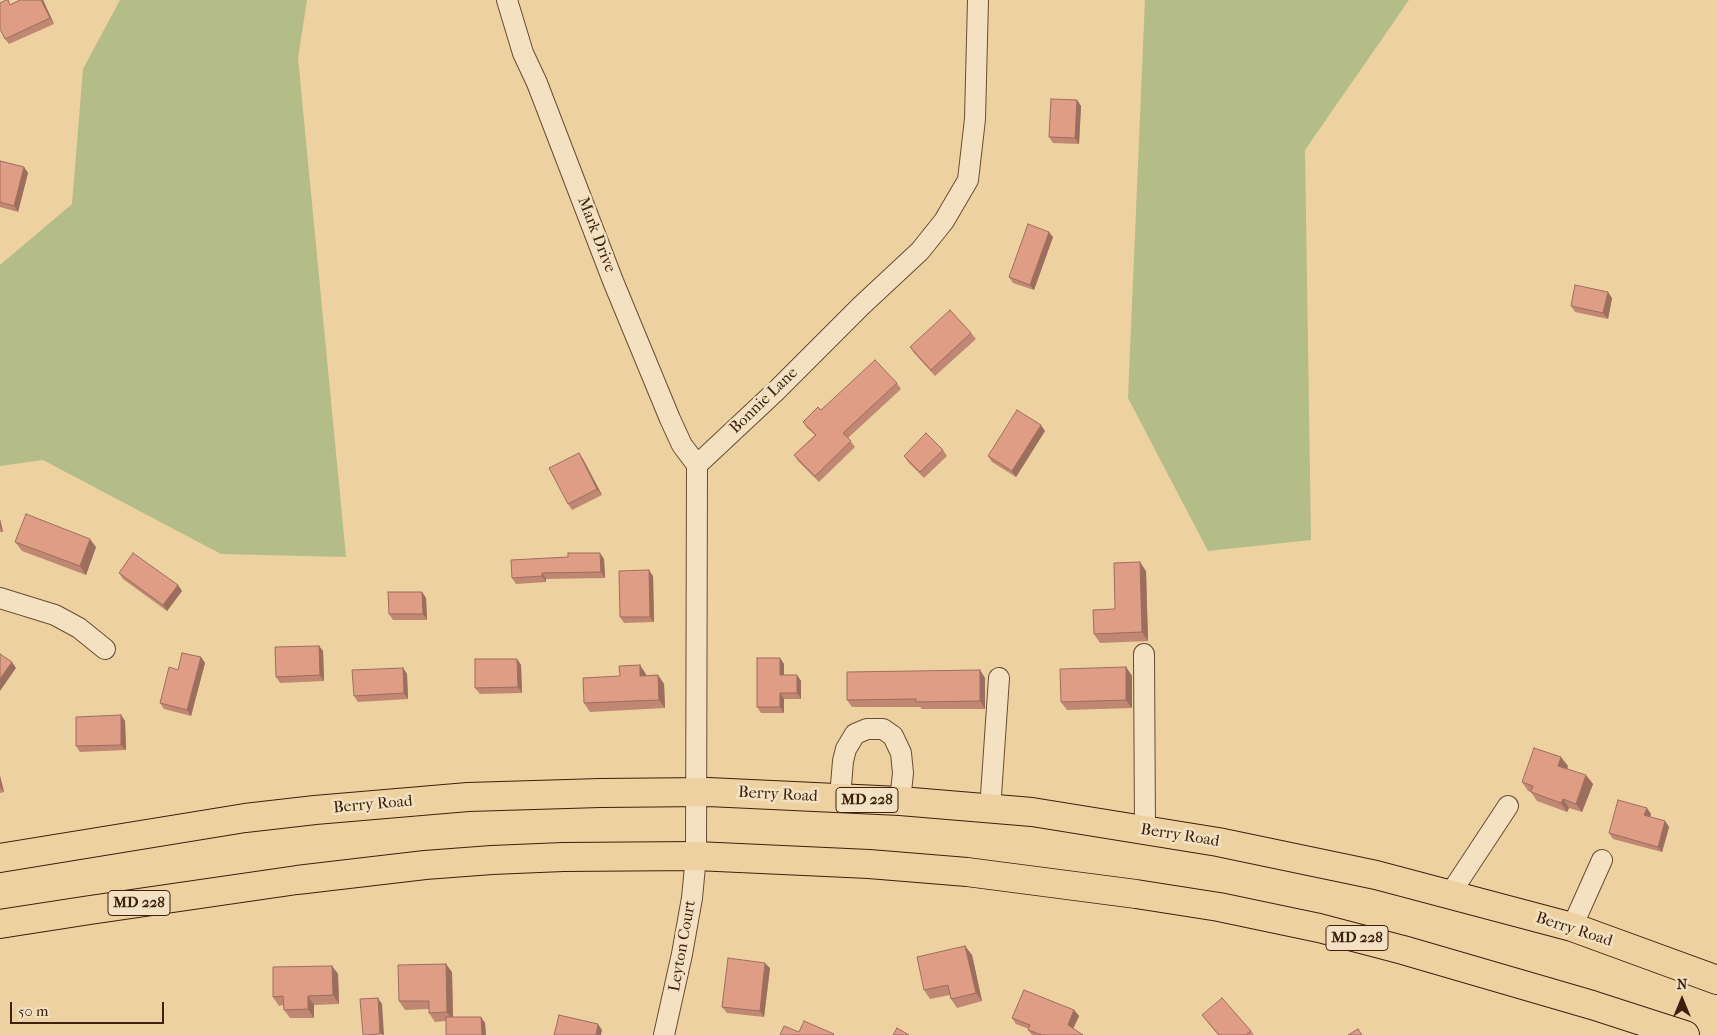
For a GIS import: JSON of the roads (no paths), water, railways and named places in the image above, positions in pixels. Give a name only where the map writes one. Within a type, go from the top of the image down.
[{"type":"highway","name":"Berry Road","points":[[0,858],[245,818],[468,797],[696,792],[900,801],[1032,812],[1292,856],[1376,875],[1572,927],[1717,980]]},
{"type":"highway","name":"MD 228","points":[[0,924],[225,890],[425,865],[563,856],[696,856],[877,864],[958,871],[1136,894],[1219,907],[1319,928],[1573,999],[1685,1035]]},
{"type":"street","name":"Mark Drive","points":[[507,0],[523,53],[537,83],[613,281],[670,419],[682,445],[697,465]]},
{"type":"street","name":"Bonnie Lane","points":[[697,465],[776,391],[860,306],[920,251],[944,221],[968,180],[975,119],[978,0]]},
{"type":"street","points":[[696,856],[697,465]]},
{"type":"street","points":[[0,598],[55,615],[79,628],[105,649]]},
{"type":"street","points":[[1144,654],[1145,830]]},
{"type":"street","points":[[990,810],[999,678]]},
{"type":"street","points":[[840,797],[843,761],[846,749],[855,734],[867,729],[883,729],[893,736],[901,753],[903,773],[900,801]]},
{"type":"street","points":[[1450,894],[1508,806]]},
{"type":"street","name":"Leyton Court","points":[[664,1035],[682,954],[692,898],[696,856]]},
{"type":"street","points":[[1572,927],[1602,860]]}]
